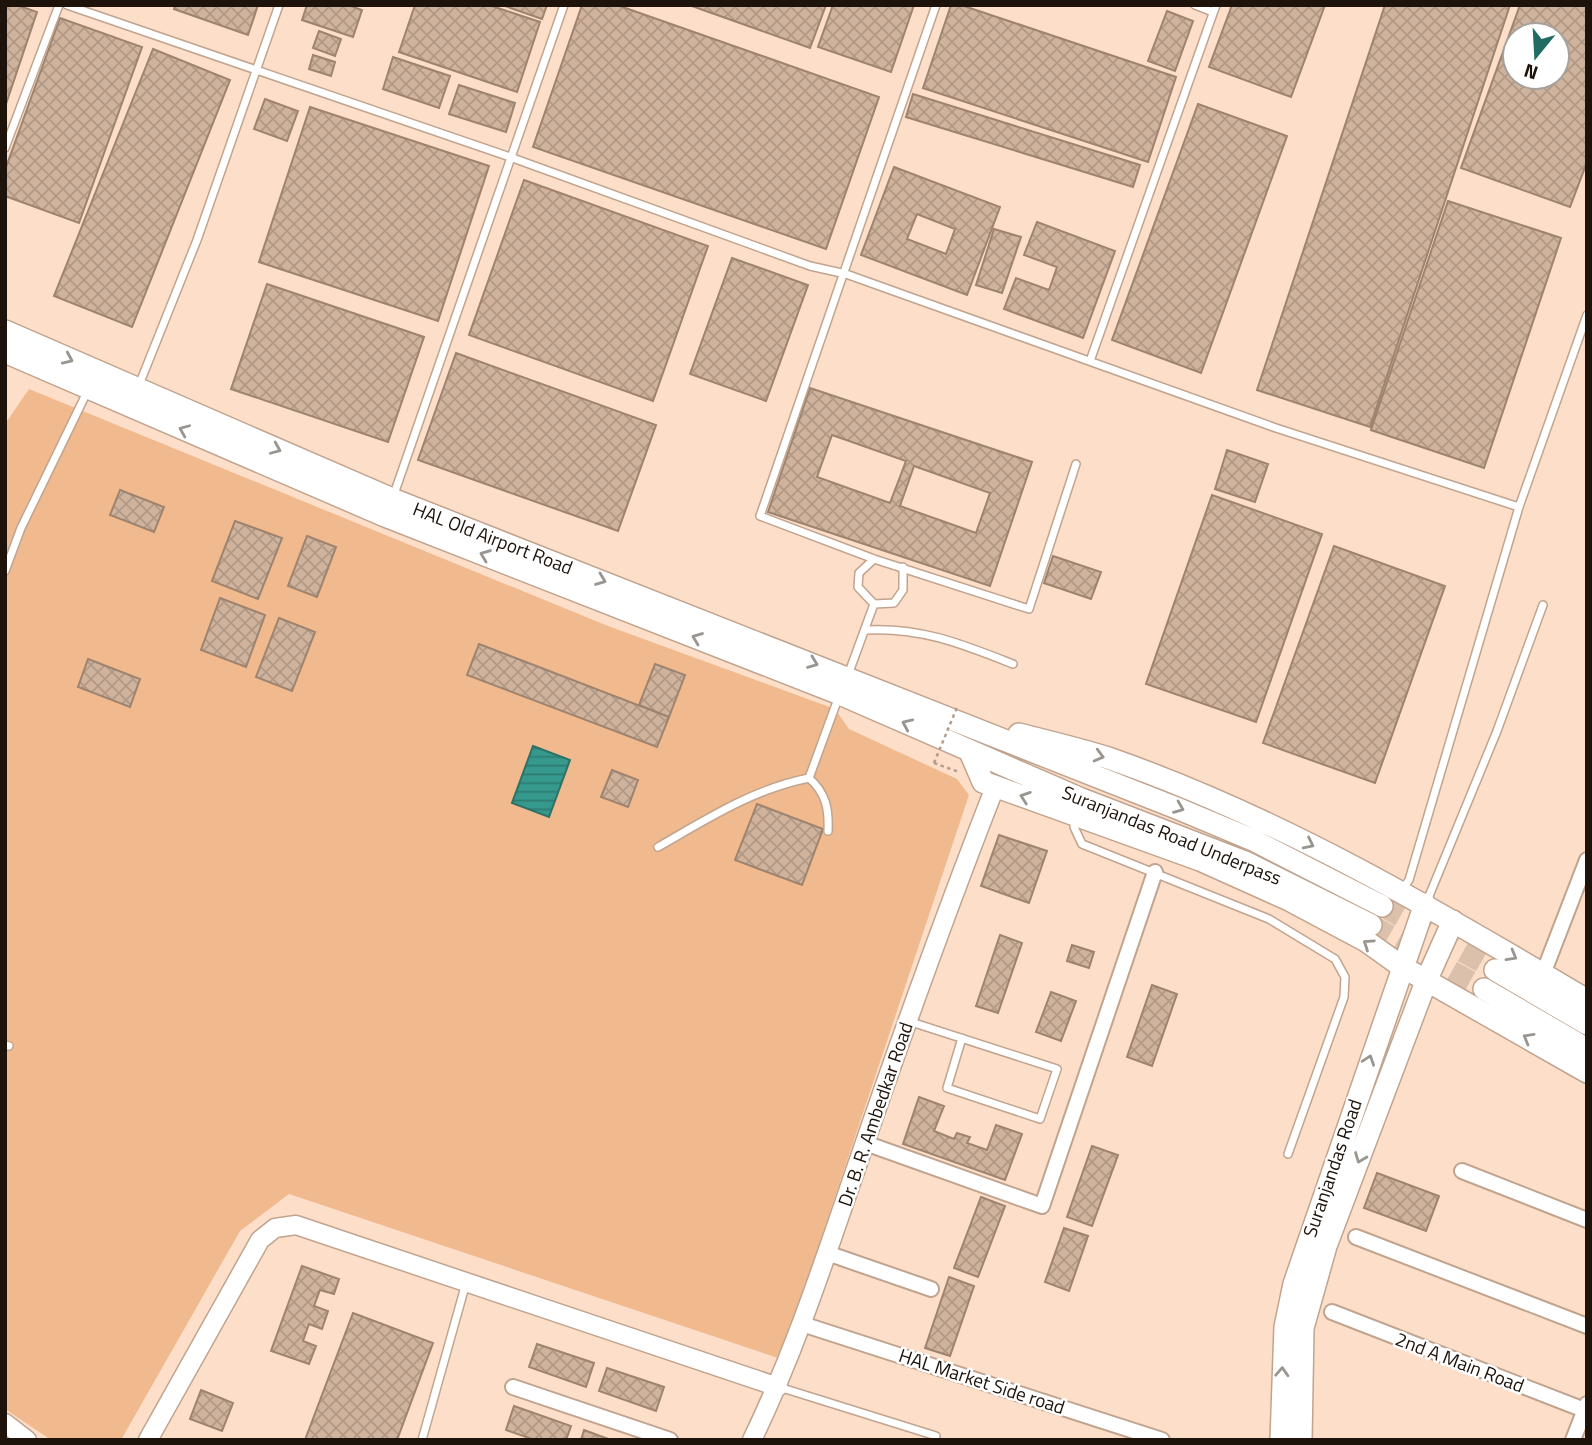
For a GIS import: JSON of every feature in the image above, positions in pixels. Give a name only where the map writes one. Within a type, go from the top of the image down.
[{"type":"main road","name":"HAL Old Airport Road","points":[[5,331],[392,499],[843,685],[970,752]]},
{"type":"main road","name":"HAL Old Airport Road","points":[[5,352],[385,516],[986,735]]},
{"type":"main road","points":[[986,735],[1007,731],[1111,759],[1266,823],[1402,891],[1587,1000]]},
{"type":"main road","name":"Suranjandas Road Underpass","points":[[970,752],[1376,916],[1253,840],[1100,777],[986,735]]},
{"type":"main road","points":[[970,752],[983,782],[1252,883],[1366,941],[1401,966],[1587,1072]]},
{"type":"main road","name":"Suranjandas Road","points":[[1281,1440],[1285,1327],[1294,1284],[1424,904]]},
{"type":"main road","name":"Suranjandas Road","points":[[1301,1440],[1303,1328],[1326,1246],[1427,979],[1453,921]]},
{"type":"main road","points":[[1495,970],[1587,1024]]},
{"type":"main road","points":[[1484,989],[1587,1049]]},
{"type":"street","name":"Dr. B. R. Ambedkar Road","points":[[752,1440],[778,1387],[802,1324],[864,1143],[995,787]]},
{"type":"street","points":[[1544,974],[1587,860]]},
{"type":"street","points":[[864,1143],[1042,1206],[1155,872]]},
{"type":"street","points":[[1462,1171],[1587,1220]]},
{"type":"street","points":[[148,1440],[260,1240],[275,1228],[296,1225],[778,1387]]},
{"type":"street","points":[[1356,1237],[1587,1326]]},
{"type":"street","points":[[827,1253],[932,1289]]},
{"type":"street","name":"2nd A Main Road","points":[[1332,1312],[1586,1408]]},
{"type":"street","name":"HAL Market Side road","points":[[802,1324],[1162,1440]]},
{"type":"street","points":[[513,1387],[670,1440]]},
{"type":"street","points":[[1573,1440],[1586,1408]]},
{"type":"street","points":[[5,1423],[27,1440]]},
{"type":"lane","points":[[5,148],[59,5]]},
{"type":"lane","points":[[68,5],[254,72],[268,73],[510,157],[810,266],[846,274],[1276,428],[1519,507]]},
{"type":"lane","points":[[137,389],[197,240],[279,5]]},
{"type":"lane","points":[[392,499],[564,5]]},
{"type":"lane","points":[[936,5],[846,274],[760,516],[874,559],[1029,609],[1076,464]]},
{"type":"lane","points":[[1090,361],[1215,8],[1195,5]]},
{"type":"lane","points":[[1402,891],[1409,880],[1519,507],[1587,315]]},
{"type":"lane","points":[[5,572],[21,528],[89,389]]},
{"type":"lane","points":[[874,559],[859,573],[858,587],[874,604],[894,603],[903,590],[903,567]]},
{"type":"lane","points":[[809,778],[874,604]]},
{"type":"lane","points":[[1424,904],[1497,731],[1544,605]]},
{"type":"lane","points":[[866,630],[899,628],[945,638],[1013,664]]},
{"type":"lane","points":[[809,778],[820,788],[829,811],[828,831]]},
{"type":"lane","points":[[658,847],[742,799],[780,784],[809,778]]},
{"type":"lane","points":[[1076,815],[1074,827],[1082,844],[1269,919],[1335,959],[1345,978],[1344,997],[1288,1154]]},
{"type":"lane","points":[[908,1021],[962,1038],[1057,1069],[1040,1119],[947,1088],[962,1038]]},
{"type":"lane","points":[[422,1440],[467,1282]]},
{"type":"lane","points":[[778,1387],[936,1436],[934,1440]]},
{"type":"path","points":[[958,705],[934,763],[962,773]]},
{"type":"shaded area","points":[[29,389],[608,626],[835,709],[849,729],[957,779],[969,795],[781,1359],[289,1194],[240,1231],[121,1440],[51,1440],[5,1409],[5,424]]},
{"type":"water","points":[[533,746],[570,760],[549,817],[512,803]]},
{"type":"building","points":[[5,5],[17,5],[37,12],[5,107]]},
{"type":"building","points":[[175,5],[258,5],[248,35],[174,9]]},
{"type":"building","points":[[307,5],[348,5],[362,10],[353,37],[302,20]]},
{"type":"building","points":[[415,5],[489,5],[540,22],[517,92],[399,52]]},
{"type":"building","points":[[502,5],[547,5],[542,19]]},
{"type":"building","points":[[582,5],[617,5],[879,97],[826,249],[533,147]]},
{"type":"building","points":[[689,5],[826,5],[810,48]]},
{"type":"building","points":[[833,5],[914,5],[891,72],[818,47]]},
{"type":"building","points":[[951,5],[961,5],[1176,77],[1148,162],[923,88]]},
{"type":"building","points":[[1232,5],[1325,5],[1291,97],[1209,67]]},
{"type":"building","points":[[1385,5],[1510,5],[1505,21],[1501,21],[1501,32],[1370,427],[1257,390]]},
{"type":"building","points":[[1520,5],[1587,5],[1587,162],[1570,207],[1461,168],[1501,57],[1501,91],[1571,91],[1571,21],[1514,21]]},
{"type":"building","points":[[1167,11],[1193,21],[1175,71],[1148,61]]},
{"type":"building","points":[[60,18],[142,47],[79,223],[5,196],[5,170]]},
{"type":"building","points":[[319,31],[341,39],[335,56],[313,48]]},
{"type":"building","points":[[153,49],[230,80],[132,327],[54,296]]},
{"type":"building","points":[[313,55],[335,62],[331,76],[309,69]]},
{"type":"building","points":[[393,57],[450,76],[439,108],[383,89]]},
{"type":"building","points":[[459,85],[515,103],[506,132],[449,114]]},
{"type":"building","points":[[913,94],[1140,165],[1133,187],[906,117]]},
{"type":"building","points":[[265,99],[298,111],[287,141],[254,129]]},
{"type":"building","points":[[1198,104],[1287,136],[1201,373],[1112,340]]},
{"type":"building","points":[[310,107],[489,166],[438,321],[259,262]]},
{"type":"building","points":[[894,167],[1000,207],[967,295],[861,255]],"holes":[[[917,214],[955,229],[946,254],[907,239]]]},
{"type":"building","points":[[524,180],[708,246],[653,401],[469,335]]},
{"type":"building","points":[[1448,201],[1561,238],[1484,468],[1371,430]]},
{"type":"building","points":[[1037,222],[1115,251],[1083,338],[1004,309],[1016,278],[1049,290],[1057,267],[1024,255]]},
{"type":"building","points":[[994,229],[1021,237],[1002,293],[976,285]]},
{"type":"building","points":[[732,258],[808,285],[766,401],[690,374]]},
{"type":"building","points":[[267,284],[424,337],[388,442],[231,389]]},
{"type":"building","points":[[456,353],[656,425],[618,531],[418,460]]},
{"type":"building","points":[[810,388],[1032,462],[990,586],[768,512]],"holes":[[[832,435],[906,461],[890,503],[817,477]],[[914,466],[990,493],[976,533],[900,506]]]},
{"type":"building","points":[[1227,450],[1268,464],[1255,502],[1215,489]]},
{"type":"building","points":[[120,490],[164,507],[154,532],[110,515]]},
{"type":"building","points":[[1212,495],[1322,534],[1256,722],[1146,684]]},
{"type":"building","points":[[235,521],[282,538],[258,599],[212,581]]},
{"type":"building","points":[[307,536],[336,547],[317,597],[288,586]]},
{"type":"building","points":[[1334,546],[1445,586],[1375,783],[1263,743]]},
{"type":"building","points":[[1053,556],[1101,572],[1091,599],[1044,583]]},
{"type":"building","points":[[220,598],[265,615],[246,667],[201,650]]},
{"type":"building","points":[[279,618],[315,632],[292,691],[256,677]]},
{"type":"building","points":[[479,644],[669,717],[657,747],[467,675]]},
{"type":"building","points":[[88,659],[140,679],[130,707],[78,687]]},
{"type":"building","points":[[655,664],[685,675],[669,717],[639,705]]},
{"type":"building","points":[[612,770],[638,780],[628,807],[601,797]]},
{"type":"building","points":[[757,804],[823,829],[802,885],[735,860]]},
{"type":"building","points":[[999,835],[1047,851],[1029,903],[981,886]]},
{"type":"building","points":[[1000,935],[1022,943],[998,1013],[976,1006]]},
{"type":"building","points":[[1072,945],[1094,952],[1089,968],[1067,961]]},
{"type":"building","points":[[1152,985],[1177,994],[1152,1066],[1127,1057]]},
{"type":"building","points":[[1051,992],[1076,1001],[1061,1041],[1036,1032]]},
{"type":"building","points":[[919,1097],[944,1106],[934,1131],[954,1139],[957,1133],[970,1137],[967,1143],[987,1150],[996,1125],[1022,1134],[1005,1180],[903,1144]]},
{"type":"building","points":[[1092,1146],[1118,1155],[1092,1226],[1067,1217]]},
{"type":"building","points":[[1377,1173],[1439,1196],[1426,1231],[1364,1208]]},
{"type":"building","points":[[981,1197],[1005,1206],[978,1277],[954,1268]]},
{"type":"building","points":[[1064,1228],[1088,1236],[1069,1291],[1045,1282]]},
{"type":"building","points":[[302,1266],[339,1279],[334,1294],[320,1290],[314,1306],[328,1311],[322,1329],[309,1324],[303,1341],[316,1346],[309,1364],[271,1351]]},
{"type":"building","points":[[949,1277],[974,1286],[950,1356],[925,1348]]},
{"type":"building","points":[[353,1313],[433,1343],[397,1440],[305,1440]]},
{"type":"building","points":[[537,1344],[594,1363],[586,1387],[529,1367]]},
{"type":"building","points":[[607,1368],[664,1387],[656,1411],[599,1391]]},
{"type":"building","points":[[201,1390],[233,1403],[222,1431],[190,1419]]},
{"type":"building","points":[[514,1406],[571,1426],[566,1440],[535,1440],[506,1430]]},
{"type":"building","points":[[584,1430],[611,1440],[581,1440]]},
{"type":"tunnel","points":[[1382,906],[1495,970]]},
{"type":"tunnel","points":[[1371,925],[1484,989]]}]
